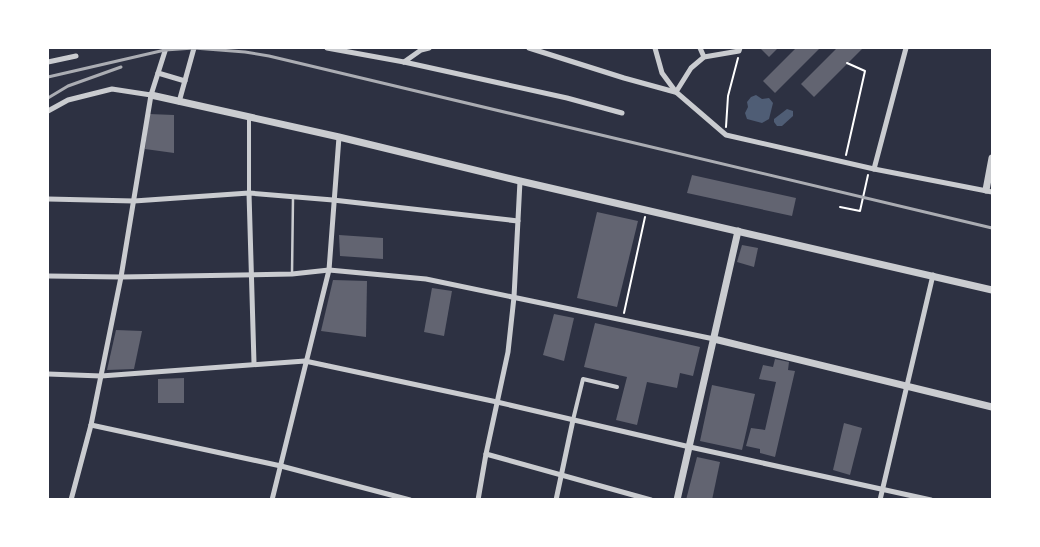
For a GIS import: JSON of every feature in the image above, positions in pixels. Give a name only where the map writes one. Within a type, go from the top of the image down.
[{"type":"street","points":[[71,500],[91,425],[122,277],[151,95],[166,48]]},
{"type":"street","points":[[179,102],[194,48]]},
{"type":"street","points":[[327,48],[404,62],[567,98],[622,113]]},
{"type":"street","points":[[404,62],[422,49],[430,48]]},
{"type":"street","points":[[529,48],[676,92]]},
{"type":"street","points":[[655,48],[662,73],[676,92],[726,135],[872,169],[989,191],[992,158]]},
{"type":"street","points":[[700,48],[704,57]]},
{"type":"street","points":[[872,169],[906,48]]},
{"type":"street","points":[[676,92],[691,68],[704,57],[740,49]]},
{"type":"street","points":[[48,62],[76,56]]},
{"type":"street","points":[[158,73],[185,81]]},
{"type":"street","points":[[48,111],[68,100],[112,89],[151,95],[339,137],[520,181],[992,290]]},
{"type":"street","points":[[249,117],[254,363]]},
{"type":"street","points":[[272,500],[328,270],[339,137]]},
{"type":"street","points":[[478,500],[508,352],[514,297],[520,181]]},
{"type":"street","points":[[48,199],[134,201],[250,193],[333,200],[518,221]]},
{"type":"street","points":[[677,500],[738,231]]},
{"type":"street","points":[[48,276],[122,277],[292,274],[328,270],[426,279],[714,339],[992,407]]},
{"type":"street","points":[[880,500],[933,275]]},
{"type":"street","points":[[48,374],[101,376],[305,360],[931,500]]},
{"type":"street","points":[[556,500],[583,378],[617,387]]},
{"type":"street","points":[[91,425],[280,466],[410,500]]},
{"type":"street","points":[[486,454],[651,500]]},
{"type":"lane","points":[[292,274],[293,196]]},
{"type":"path","points":[[726,135],[728,96],[740,49]]},
{"type":"path","points":[[844,162],[865,71],[847,63]]},
{"type":"path","points":[[840,207],[860,211],[872,169]]},
{"type":"path","points":[[623,319],[647,210]]},
{"type":"water","points":[[756,95],[762,99],[769,98],[773,103],[769,119],[762,123],[747,119],[745,113],[748,107],[747,102]]},
{"type":"water","points":[[787,109],[793,111],[793,116],[782,126],[777,126],[774,119]]},
{"type":"building","points":[[760,48],[778,48],[769,57]]},
{"type":"building","points":[[796,48],[820,48],[775,93],[763,81]]},
{"type":"building","points":[[837,48],[863,48],[814,97],[801,84]]},
{"type":"building","points":[[149,114],[174,115],[174,153],[145,149]]},
{"type":"building","points":[[692,175],[796,198],[792,216],[687,193]]},
{"type":"building","points":[[597,212],[638,221],[617,307],[577,298]]},
{"type":"building","points":[[339,235],[383,238],[383,259],[340,256]]},
{"type":"building","points":[[742,245],[758,248],[754,267],[737,262]]},
{"type":"building","points":[[333,280],[367,281],[366,337],[321,331]]},
{"type":"building","points":[[432,288],[452,291],[444,336],[424,332]]},
{"type":"building","points":[[554,314],[574,318],[564,361],[543,355]]},
{"type":"building","points":[[595,323],[700,347],[693,376],[680,373],[677,388],[647,382],[637,425],[616,420],[627,377],[584,367]]},
{"type":"building","points":[[116,330],[142,331],[134,369],[107,370]]},
{"type":"building","points":[[775,359],[789,362],[788,370],[795,371],[775,457],[760,453],[760,449],[746,446],[751,428],[765,430],[776,382],[759,379],[763,365],[773,367]]},
{"type":"building","points":[[184,378],[184,403],[158,403],[158,379]]},
{"type":"building","points":[[712,385],[755,394],[742,450],[700,441]]},
{"type":"building","points":[[844,423],[862,428],[850,475],[833,470]]},
{"type":"building","points":[[697,457],[720,462],[712,500],[686,500]]},
{"type":"railway","points":[[48,77],[165,50],[194,48],[245,52],[269,56],[992,228]]},
{"type":"railway","points":[[48,98],[68,86],[121,67]]}]
